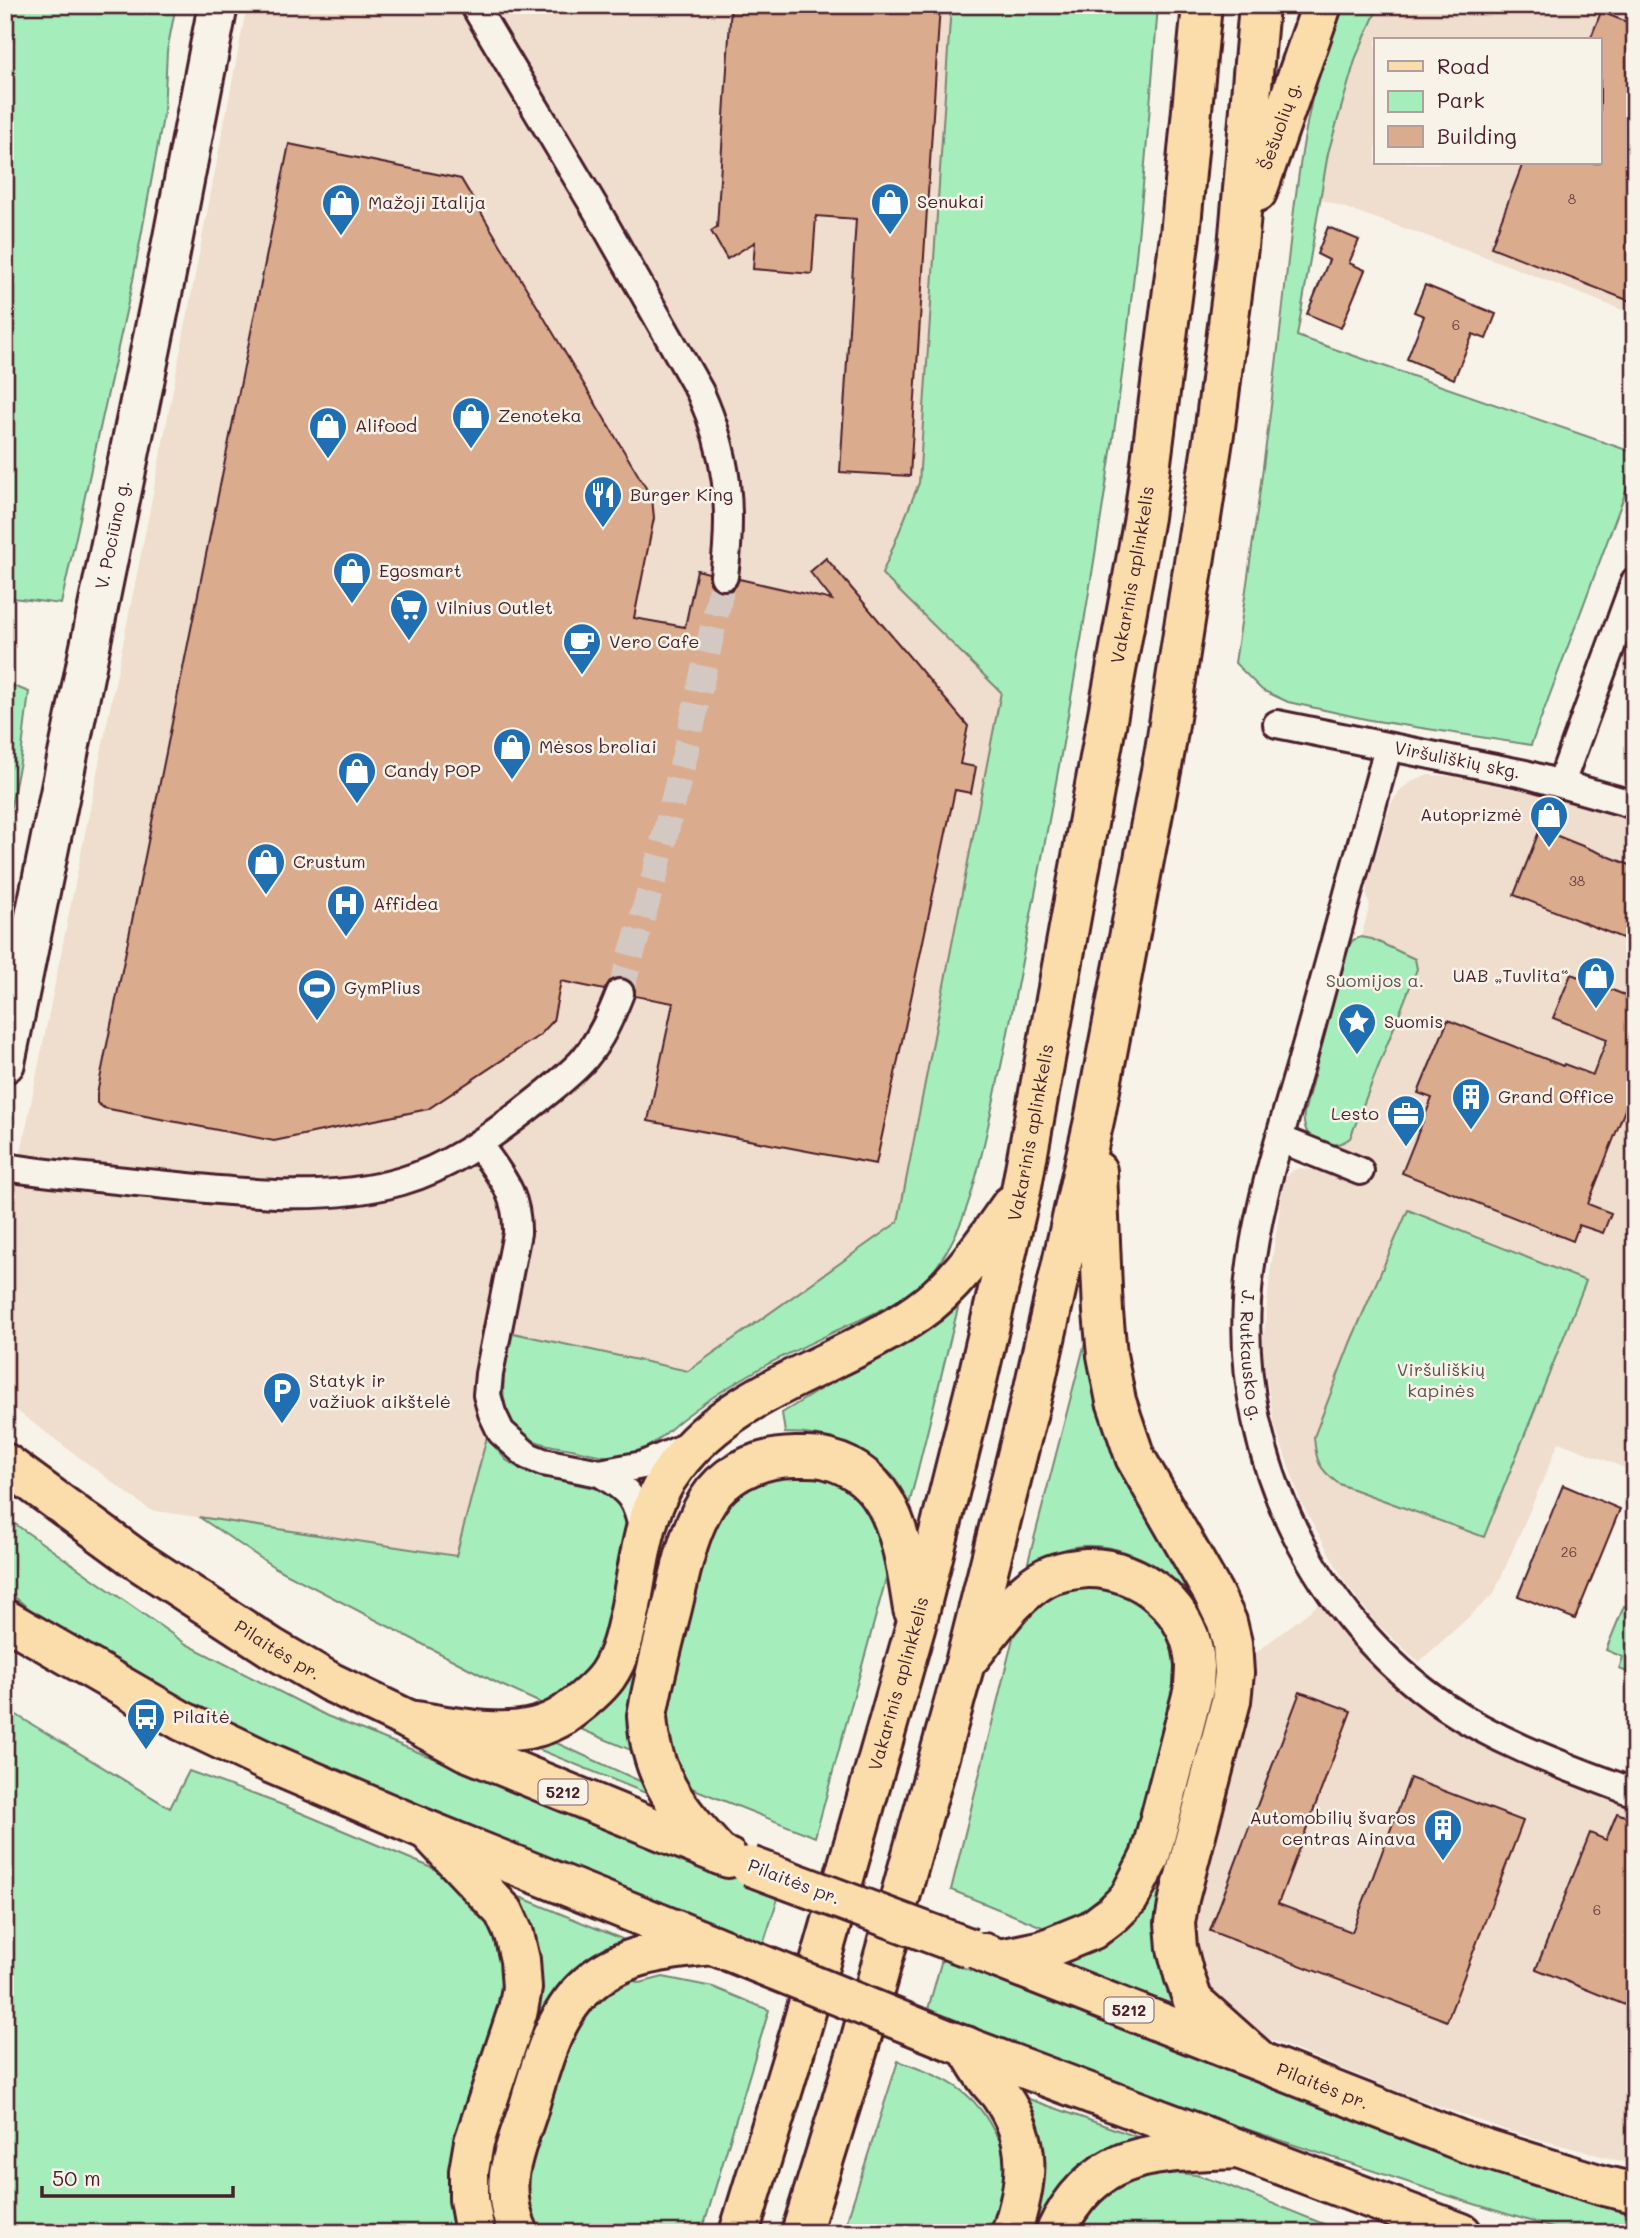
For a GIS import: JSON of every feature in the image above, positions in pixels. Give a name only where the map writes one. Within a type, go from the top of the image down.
[{"type":"main road","name":"V. Pociūno g.","points":[[5,1063],[218,5]]},
{"type":"main road","name":"Vakarinis aplinkkelis","points":[[737,2227],[800,2033],[916,1625],[1021,1191],[1144,517],[1180,235],[1202,5]]},
{"type":"main road","points":[[801,2233],[858,2049],[965,1663],[1034,1388],[1095,1116],[1174,698],[1215,427],[1238,247],[1259,5]]},
{"type":"main road","name":"Šešuolių g.","points":[[1238,247],[1322,5]]},
{"type":"main road","points":[[1095,1116],[1102,1312],[1116,1401],[1135,1457],[1213,1593],[1227,1622],[1232,1643],[1234,1673],[1231,1701],[1179,1899],[1175,1923],[1177,1948],[1194,2001],[1259,2060]]},
{"type":"main road","points":[[409,1720],[482,1731],[515,1731],[548,1724],[587,1697],[607,1676],[619,1652],[628,1625],[645,1535],[659,1492],[673,1468],[693,1444],[724,1418],[760,1396],[863,1344],[919,1311],[963,1270],[1021,1191]]},
{"type":"main road","points":[[735,1860],[692,1824],[663,1784],[648,1742],[647,1716],[687,1549],[699,1517],[715,1492],[736,1472],[760,1462],[787,1457],[824,1458],[853,1468],[880,1493],[901,1539],[916,1625]]},
{"type":"main road","name":"Pilaitės pr.","points":[[9,1469],[140,1562],[272,1648],[330,1682],[512,1772],[1467,2143],[1635,2193]]},
{"type":"main road","points":[[965,1663],[1021,1595],[1046,1577],[1076,1569],[1104,1568],[1140,1580],[1169,1604],[1184,1626],[1191,1643],[1195,1666],[1194,1688],[1150,1857],[1129,1898],[1092,1930],[1043,1950],[985,1954]]},
{"type":"main road","points":[[5,1619],[182,1721],[270,1763],[427,1830],[959,2043],[1462,2233]]},
{"type":"main road","points":[[427,1830],[504,1912],[514,1934],[520,1960],[522,1988],[518,2010],[474,2142],[469,2171],[469,2199],[475,2233]]},
{"type":"main road","points":[[519,2233],[509,2200],[509,2176],[515,2150],[546,2054],[558,2023],[573,1999],[592,1980],[614,1966],[655,1953],[721,1948]]},
{"type":"main road","points":[[959,2043],[1000,2094],[1018,2129],[1025,2175],[1022,2198],[1011,2233]]},
{"type":"main road","points":[[1055,2233],[1065,2213],[1080,2193],[1115,2166],[1161,2153],[1237,2149]]},
{"type":"street","points":[[474,5],[701,391],[724,458],[729,527],[724,576]]},
{"type":"street","points":[[1561,783],[1635,581]]},
{"type":"street","name":"Viršuliškių skg.","points":[[1276,724],[1525,774],[1635,805]]},
{"type":"street","name":"J. Rutkausko g.","points":[[1388,748],[1280,1139],[1253,1248],[1247,1300],[1246,1342],[1256,1427],[1283,1508],[1330,1593],[1361,1632],[1396,1666],[1446,1707],[1491,1733],[1537,1755],[1635,1793]]},
{"type":"street","points":[[5,1167],[206,1189],[283,1194],[348,1192],[402,1181],[432,1171],[479,1145],[536,1102],[584,1059],[606,1028],[620,993]]},
{"type":"street","points":[[1280,1139],[1360,1171]]},
{"type":"street","points":[[479,1145],[513,1196],[518,1216],[489,1374],[487,1395],[492,1413],[501,1432],[528,1456],[543,1462],[600,1473],[620,1485],[638,1508],[645,1535]]},
{"type":"street","points":[[600,1473],[643,1465],[693,1444]]},
{"type":"shaded area","points":[[247,5],[951,5],[919,483],[882,574],[1001,692],[898,1222],[688,1371],[514,1333],[456,1556],[150,1510],[5,1402],[5,1233],[150,509]]},
{"type":"shaded area","points":[[1379,5],[1635,5],[1635,315],[1476,253],[1320,199],[1328,153],[1356,57]]},
{"type":"shaded area","points":[[1428,775],[1458,777],[1553,797],[1635,819],[1635,1472],[1559,1442],[1494,1594],[1419,1662],[1376,1623],[1346,1584],[1301,1502],[1275,1426],[1262,1354],[1284,1180],[1299,1168],[1314,1170],[1416,975],[1415,959],[1372,939],[1361,937],[1370,905],[1367,885],[1391,804],[1401,789]]},
{"type":"shaded area","points":[[1323,1601],[1368,1654],[1635,1805],[1635,2165],[1512,2132],[1402,2093],[1252,2032],[1205,1992],[1191,1934],[1249,1658]]},
{"type":"green space","points":[[5,5],[176,5],[167,51],[164,112],[133,280],[61,604],[5,597]]},
{"type":"green space","points":[[951,5],[1158,5],[1131,299],[1098,539],[1036,891],[977,1175],[957,1232],[948,1249],[928,1277],[895,1302],[748,1375],[708,1400],[651,1445],[636,1453],[604,1456],[544,1444],[520,1432],[505,1407],[504,1378],[513,1333],[688,1371],[898,1222],[1001,692],[882,574],[919,483]]},
{"type":"green space","points":[[1339,5],[1379,5],[1356,57],[1328,153],[1297,336],[1635,453],[1635,467],[1531,745],[1370,720],[1288,702],[1262,690],[1235,663],[1265,457],[1300,167],[1315,85]]},
{"type":"green space","points":[[5,683],[29,692],[21,757],[5,835]]},
{"type":"green space","name":"Suomijos a.","points":[[1361,937],[1372,939],[1415,959],[1417,969],[1350,1138],[1342,1143],[1325,1145],[1311,1137],[1307,1131],[1304,1113],[1348,947],[1353,940]]},
{"type":"green space","name":"Viršuliškių kapinės","points":[[1408,1210],[1586,1281],[1484,1537],[1339,1484],[1323,1469],[1316,1453],[1314,1437],[1351,1341]]},
{"type":"green space","points":[[961,1296],[909,1505],[893,1476],[870,1456],[830,1438],[785,1433],[782,1413],[918,1329]]},
{"type":"green space","points":[[1088,1331],[1208,1619],[1218,1671],[1177,2002],[1169,2003],[1061,1963],[1141,1909],[1192,1603],[1161,1570],[1126,1552],[1099,1546],[1074,1547],[1056,1552],[1027,1566]]},
{"type":"green space","points":[[487,1437],[506,1460],[527,1473],[598,1489],[618,1499],[629,1520],[605,1639],[592,1666],[573,1688],[547,1706],[499,1684],[274,1567],[199,1517],[456,1556]]},
{"type":"green space","points":[[814,1470],[866,1499],[889,1546],[887,1575],[815,1837],[679,1783],[669,1757],[665,1707],[707,1543],[719,1514],[738,1491],[759,1478]]},
{"type":"green space","points":[[5,1517],[186,1644],[327,1716],[779,1895],[762,1948],[323,1766],[239,1729],[117,1667],[78,1643],[5,1589]]},
{"type":"green space","points":[[1101,1581],[1150,1605],[1178,1653],[1179,1682],[1135,1855],[1119,1888],[1091,1915],[1052,1931],[951,1890],[1014,1634],[1028,1609],[1047,1594]]},
{"type":"green space","points":[[1624,1606],[1635,1610],[1635,1675],[1619,1669],[1623,1657],[1606,1650]]},
{"type":"green space","points":[[640,1640],[646,1641],[630,1731],[633,1751],[578,1728]]},
{"type":"green space","points":[[5,1708],[170,1808],[189,1771],[280,1804],[437,1870],[463,1884],[477,1896],[507,1965],[457,2233],[5,2233]]},
{"type":"green space","points":[[550,1740],[644,1783],[648,1794],[533,1747]]},
{"type":"green space","points":[[515,1895],[632,1943],[589,1962],[499,2233],[490,2233],[483,2198],[527,1919]]},
{"type":"green space","points":[[942,1959],[1380,2131],[1543,2185],[1635,2209],[1635,2233],[1569,2233],[1079,2074],[927,2013]]},
{"type":"green space","points":[[663,1977],[713,1987],[769,2010],[704,2225],[698,2233],[538,2233],[527,2204],[527,2164],[571,2035],[592,2001],[629,1979],[640,1983]]},
{"type":"green space","points":[[898,2061],[943,2079],[963,2092],[983,2112],[998,2138],[1004,2138],[1011,2163],[996,2233],[843,2233]]},
{"type":"green space","points":[[1026,2098],[1143,2139],[1037,2233],[1030,2233],[1023,2101]]},
{"type":"green space","points":[[1179,2173],[1224,2184],[1346,2233],[1075,2233],[1092,2207],[1116,2186],[1135,2178]]},
{"type":"building","name":"Senukai","points":[[731,5],[940,5],[910,476],[840,472],[856,219],[816,216],[812,274],[753,269],[755,242],[727,259],[711,231],[717,227]]},
{"type":"building","points":[[1601,12],[1635,25],[1635,303],[1491,247],[1523,164],[1602,164],[1602,38],[1591,38]]},
{"type":"building","name":"Vilnius Outlet","points":[[289,144],[461,179],[652,498],[654,518],[634,618],[685,627],[697,570],[709,573],[710,583],[722,592],[731,590],[739,579],[832,600],[810,572],[826,558],[968,726],[960,764],[976,767],[971,793],[955,790],[876,1164],[648,1121],[673,1003],[635,996],[632,983],[618,977],[610,981],[604,990],[561,981],[553,1021],[540,1035],[428,1109],[274,1141],[104,1108],[97,1103]]},
{"type":"building","points":[[1328,227],[1359,240],[1349,263],[1365,270],[1341,328],[1307,314],[1329,260],[1317,254]]},
{"type":"building","points":[[1425,285],[1496,314],[1486,339],[1473,334],[1454,379],[1407,359],[1424,316],[1414,312]]},
{"type":"building","points":[[1540,829],[1635,867],[1635,943],[1514,895]]},
{"type":"building","name":"Grand Office","points":[[1571,974],[1635,999],[1635,1105],[1628,1102],[1588,1204],[1611,1213],[1603,1233],[1579,1225],[1573,1241],[1402,1173],[1432,1098],[1418,1093],[1448,1020],[1563,1066],[1564,1064],[1593,1075],[1607,1039],[1553,1018]]},
{"type":"building","points":[[1563,1485],[1620,1509],[1575,1619],[1518,1596]]},
{"type":"building","name":"Automobilių švaros centras Ainava","points":[[1300,1692],[1351,1711],[1278,1904],[1352,1932],[1410,1778],[1523,1821],[1447,2021],[1210,1931]]},
{"type":"building","points":[[1617,1813],[1635,1820],[1635,1981],[1625,2005],[1536,1969],[1590,1833],[1606,1840]]},
{"type":"tunnel","points":[[620,993],[656,871],[689,738],[724,576]]},
{"type":"place","name":"Senukai","points":[[890,236]]},
{"type":"place","name":"Mažoji Italija","points":[[341,237]]},
{"type":"place","name":"Zenoteka","points":[[471,450]]},
{"type":"place","name":"Alifood","points":[[328,460]]},
{"type":"place","name":"Burger King","points":[[603,529]]},
{"type":"place","name":"Egosmart","points":[[352,605]]},
{"type":"place","name":"Vilnius Outlet","points":[[409,642]]},
{"type":"place","name":"Vero Cafe","points":[[582,676]]},
{"type":"place","name":"Mėsos broliai","points":[[512,781]]},
{"type":"place","name":"Candy POP","points":[[357,805]]},
{"type":"place","name":"Autoprizmė","points":[[1549,849]]},
{"type":"place","name":"Crustum","points":[[266,896]]},
{"type":"place","name":"Affidea","points":[[346,938]]},
{"type":"place","name":"UAB „Tuvlita“","points":[[1596,1010]]},
{"type":"place","name":"GymPlius","points":[[317,1022]]},
{"type":"place","name":"Suomis","points":[[1357,1056]]},
{"type":"place","name":"Grand Office","points":[[1471,1131]]},
{"type":"place","name":"Lesto","points":[[1406,1148]]},
{"type":"place","name":"Statyk ir važiuok aikštelė","points":[[282,1425]]},
{"type":"place","name":"Pilaitė","points":[[146,1751]]},
{"type":"place","name":"Automobilių švaros centras Ainava","points":[[1443,1862]]}]
